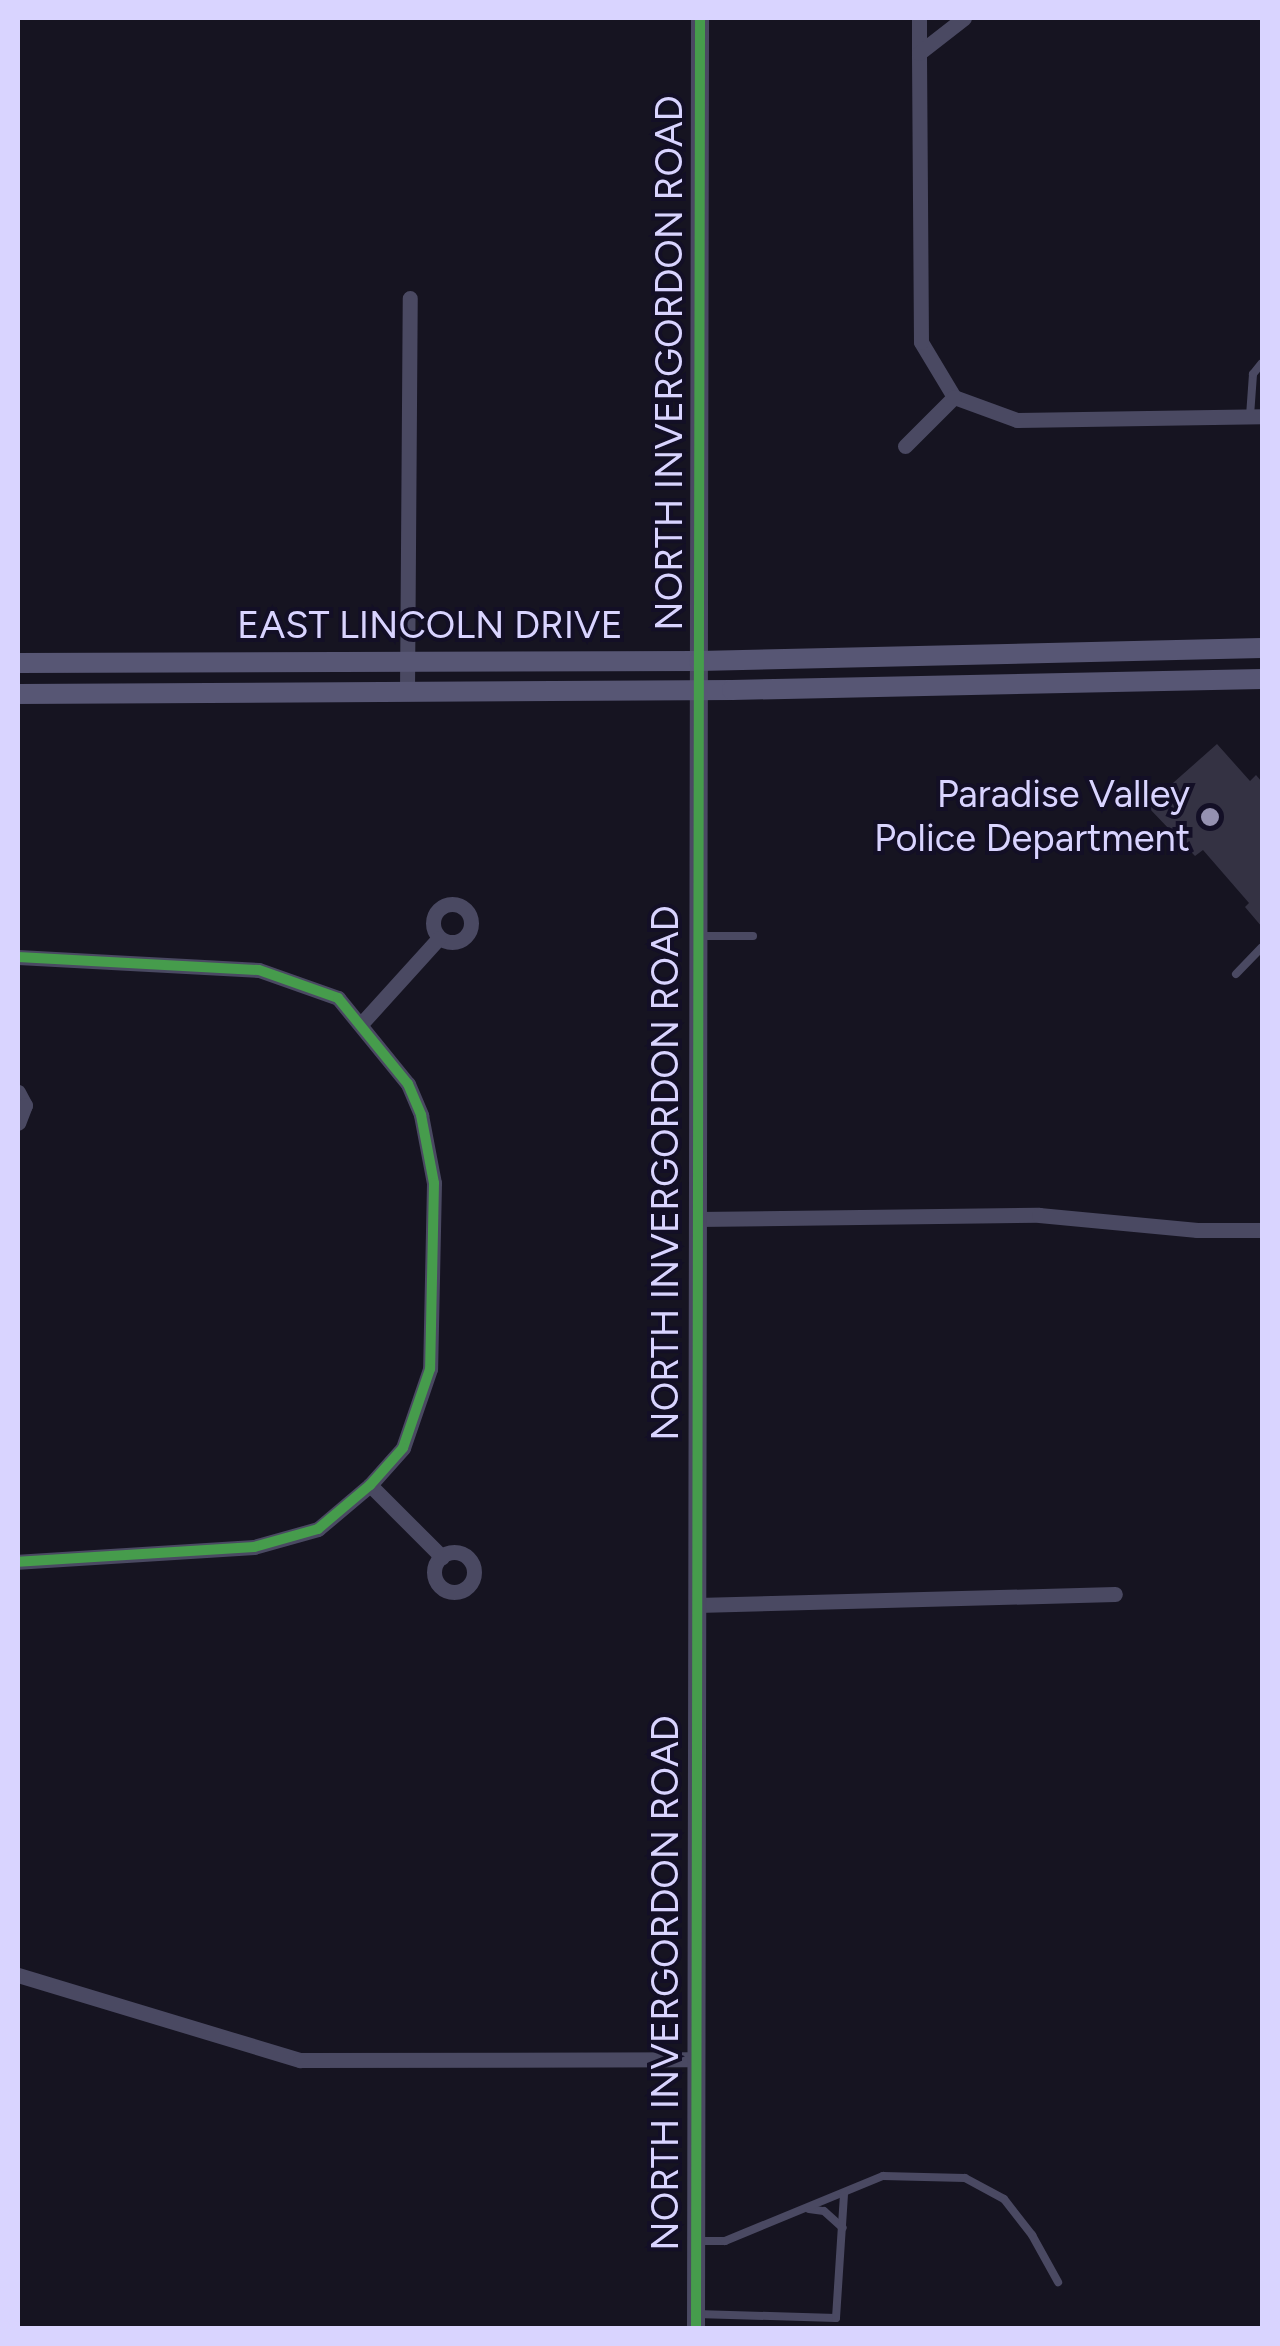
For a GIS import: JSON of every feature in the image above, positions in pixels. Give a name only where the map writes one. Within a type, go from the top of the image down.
[{"type":"main road","name":"EAST LINCOLN DRIVE","points":[[18,663],[699,660],[1262,648]]},
{"type":"main road","points":[[1016,655],[1018,685]]},
{"type":"main road","name":"EAST LINCOLN DRIVE","points":[[18,694],[697,690],[1262,679]]},
{"type":"street","name":"NORTH INVERGORDON ROAD","points":[[696,2321],[700,18]]},
{"type":"street","points":[[919,18],[921,342],[954,397],[1016,420],[1256,416]]},
{"type":"street","points":[[919,52],[964,18]]},
{"type":"street","points":[[407,692],[410,298]]},
{"type":"street","points":[[905,446],[954,397]]},
{"type":"street","points":[[361,1024],[439,938]]},
{"type":"street","points":[[18,957],[259,970],[338,998],[408,1084],[421,1116],[434,1182],[430,1370],[403,1448],[370,1485],[318,1528],[254,1547],[18,1562]]},
{"type":"street","points":[[18,1092],[25,1105],[18,1123]]},
{"type":"street","points":[[697,1220],[1039,1214],[1197,1230],[1262,1230]]},
{"type":"street","points":[[370,1485],[442,1557]]},
{"type":"street","points":[[696,1605],[1115,1594]]},
{"type":"street","points":[[18,1975],[300,2060],[696,2060]]},
{"type":"lane","points":[[1256,416],[1252,374],[1262,363]]},
{"type":"lane","points":[[696,936],[752,936]]},
{"type":"lane","points":[[1236,974],[1262,947]]},
{"type":"lane","points":[[696,2241],[726,2242],[883,2176],[980,2182],[1019,2217],[1058,2282]]},
{"type":"lane","points":[[696,2321],[836,2318],[844,2194]]},
{"type":"lane","points":[[808,2208],[824,2211],[843,2228]]},
{"type":"building","name":"Paradise Valley Police Department","points":[[1217,744],[1250,781],[1256,775],[1262,782],[1262,927],[1245,907],[1249,903],[1203,850],[1195,856],[1147,806]]},
{"type":"cycle path","points":[[696,2328],[700,18]]},
{"type":"cycle path","points":[[18,957],[259,970],[338,998],[408,1084],[421,1115],[434,1183],[430,1369],[403,1448],[370,1485],[318,1529],[254,1547],[18,1562]]},
{"type":"place","name":"Paradise Valley Police Department","points":[[1210,817]]}]
